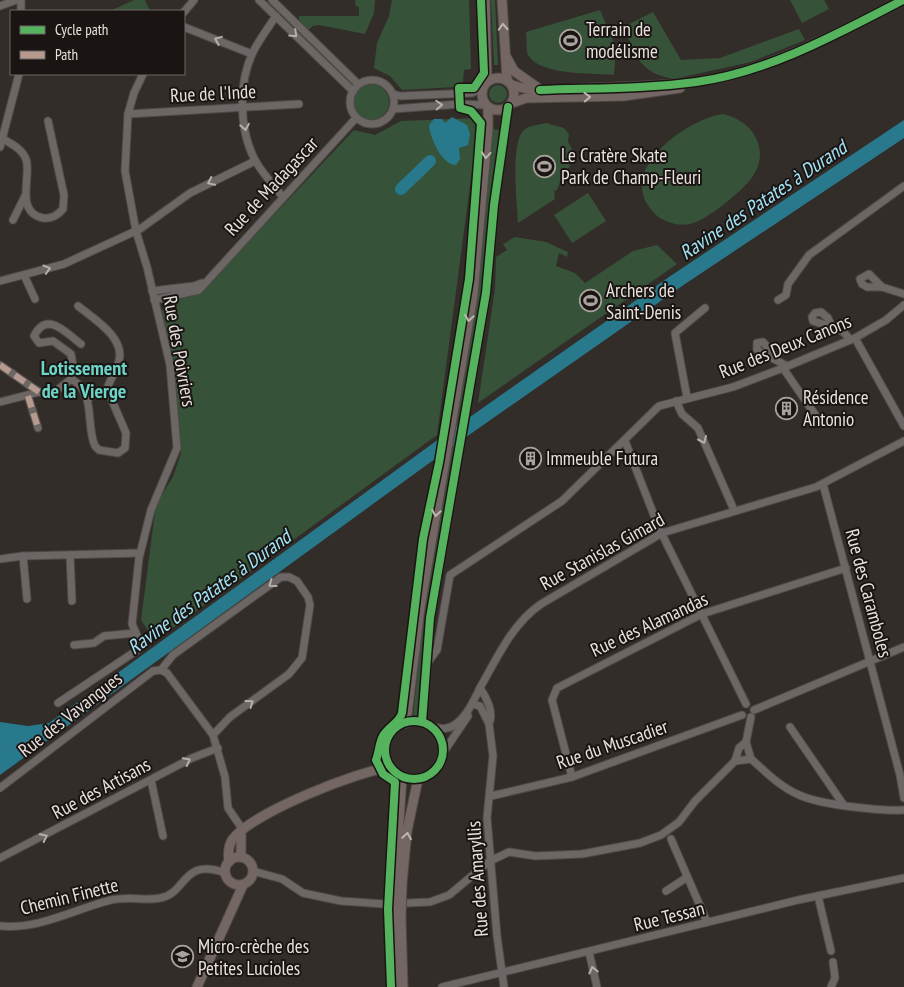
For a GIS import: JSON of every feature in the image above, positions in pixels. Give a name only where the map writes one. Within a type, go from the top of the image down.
[{"type":"main road","points":[[406,723],[420,608],[473,295],[488,129],[487,106],[482,97],[485,84],[485,0]]},
{"type":"main road","points":[[422,722],[425,666],[434,592],[486,293],[494,205],[510,105],[514,94],[505,54],[502,0]]},
{"type":"main road","points":[[487,106],[498,110],[526,98],[640,94],[684,87],[695,82],[777,59],[855,25],[904,0]]},
{"type":"main road","points":[[505,54],[514,71],[530,85],[540,90]]},
{"type":"main road","points":[[485,84],[497,77],[510,83],[540,90],[636,87],[695,82]]},
{"type":"main road","points":[[422,722],[432,728],[438,735],[443,754],[435,771],[418,779],[402,777],[390,767],[386,755],[387,742],[391,733],[406,723],[422,722]]},
{"type":"main road","points":[[371,770],[386,755]]},
{"type":"main road","points":[[239,884],[226,873],[229,862],[228,854],[232,841],[242,831],[280,806],[371,770],[390,767]]},
{"type":"main road","points":[[397,987],[397,918],[402,777]]},
{"type":"main road","points":[[398,884],[418,779]]},
{"type":"main road","points":[[241,857],[242,831]]},
{"type":"main road","points":[[229,862],[241,857]]},
{"type":"main road","points":[[239,884],[250,880],[253,872],[250,863],[241,857]]},
{"type":"main road","points":[[197,987],[234,904],[239,884]]},
{"type":"main road","points":[[397,949],[403,987]]},
{"type":"street","points":[[0,6],[16,0]]},
{"type":"street","points":[[185,11],[194,0]]},
{"type":"street","points":[[259,0],[352,90]]},
{"type":"street","points":[[272,0],[358,84]]},
{"type":"street","points":[[276,16],[252,54],[244,83],[243,108],[247,137],[255,161],[283,197]]},
{"type":"street","points":[[185,27],[252,54]]},
{"type":"street","points":[[0,147],[18,75]]},
{"type":"street","name":"Rue des Poivriers","points":[[58,703],[139,649],[140,642],[135,633],[132,615],[140,553],[152,510],[178,448],[172,376],[136,231],[125,171],[128,114],[134,93],[143,75]]},
{"type":"street","points":[[367,80],[376,80],[389,88],[393,94],[393,109],[384,121],[378,124],[363,122],[356,118],[350,105],[352,90],[358,84],[367,80]]},
{"type":"street","points":[[393,94],[400,96],[472,93],[485,84]]},
{"type":"street","name":"Rue de l'Inde","points":[[128,114],[299,104]]},
{"type":"street","points":[[393,109],[460,104],[487,106]]},
{"type":"street","name":"Rue de Madagascar","points":[[154,300],[195,292],[356,118]]},
{"type":"street","points":[[3,139],[17,148],[25,158],[25,196],[29,208],[42,218],[54,217],[63,209],[64,195],[48,121]]},
{"type":"street","points":[[0,282],[64,264],[136,231],[146,226],[190,193],[255,161]]},
{"type":"street","points":[[778,300],[786,295],[788,284],[800,271],[809,255],[904,186]]},
{"type":"street","points":[[13,220],[25,196]]},
{"type":"street","points":[[24,275],[34,299]]},
{"type":"street","name":"Rue de Madagascar","points":[[152,291],[194,286],[210,276]]},
{"type":"street","points":[[882,287],[904,294]]},
{"type":"street","name":"Rue des Deux Canons","points":[[425,666],[437,650],[450,575],[562,501],[659,406],[734,387],[785,367],[852,339],[886,320],[904,305]]},
{"type":"street","points":[[78,306],[110,333],[119,347],[119,363],[107,389],[88,398]]},
{"type":"street","points":[[687,398],[676,332],[705,308]]},
{"type":"street","points":[[0,402],[39,392],[50,393],[56,391],[71,379],[74,370],[71,354],[53,341],[39,343],[34,336],[37,331],[50,323],[81,344]]},
{"type":"street","points":[[831,326],[844,332],[852,339],[904,426]]},
{"type":"street","points":[[771,357],[785,367],[816,416]]},
{"type":"street","points":[[0,365],[39,392]]},
{"type":"street","points":[[71,379],[83,389],[88,398],[95,446],[109,454],[118,453],[125,448],[126,433],[107,389]]},
{"type":"street","points":[[28,396],[38,428]]},
{"type":"street","points":[[676,401],[682,414],[698,428],[734,510]]},
{"type":"street","points":[[625,441],[662,532],[746,704],[750,705],[753,713],[746,742],[751,759],[782,786],[806,798],[904,810]]},
{"type":"street","name":"Rue Stanislas Gimard","points":[[443,754],[467,718],[480,688],[508,639],[531,610],[662,532],[823,484],[904,442]]},
{"type":"street","name":"Rue des Caramboles","points":[[823,484],[871,662],[900,775],[904,798]]},
{"type":"street","points":[[0,559],[23,556],[140,553]]},
{"type":"street","points":[[70,555],[72,601]]},
{"type":"street","points":[[23,556],[27,599]]},
{"type":"street","name":"Rue des Alamandas","points":[[572,777],[552,700],[557,688],[702,614],[846,568]]},
{"type":"street","name":"Rue des Vavangues","points":[[0,788],[153,671],[161,670],[173,655],[281,577],[289,577],[297,581],[308,597],[310,606],[302,658],[289,674],[230,717],[213,735]]},
{"type":"street","points":[[74,645],[94,643],[104,636],[135,633]]},
{"type":"street","points":[[746,704],[741,708],[742,714],[747,718],[753,713],[904,648]]},
{"type":"street","points":[[161,670],[167,673],[213,735],[225,776],[228,808],[242,831]]},
{"type":"street","name":"Rue des Amaryllis","points":[[480,688],[488,703],[491,716],[489,724],[493,756],[487,818],[504,987]]},
{"type":"street","points":[[472,704],[483,710],[489,724]]},
{"type":"street","name":"Rue Stanislas Gimard","points":[[432,728],[443,729],[457,723],[472,704]]},
{"type":"street","name":"Rue du Muscadier","points":[[490,796],[572,777],[742,714]]},
{"type":"street","points":[[790,727],[844,804]]},
{"type":"street","points":[[253,872],[282,879],[304,893],[341,901],[384,904],[430,902],[449,895],[490,861],[509,852],[536,856],[582,854],[640,843],[661,835],[679,822],[695,802],[735,761],[739,748],[746,742]]},
{"type":"street","name":"Rue des Artisans","points":[[0,858],[192,758],[218,748]]},
{"type":"street","points":[[735,761],[751,759]]},
{"type":"street","points":[[151,780],[163,836]]},
{"type":"street","points":[[671,839],[686,878],[707,922]]},
{"type":"street","name":"Chemin Finette","points":[[0,926],[41,922],[124,898],[160,898],[169,895],[192,872],[214,869],[226,873]]},
{"type":"street","points":[[666,891],[686,878]]},
{"type":"street","name":"Rue Tessan","points":[[443,987],[707,922],[904,878]]},
{"type":"street","points":[[818,896],[831,951]]},
{"type":"street","points":[[589,952],[597,987]]},
{"type":"street","points":[[831,987],[835,978],[833,962]]},
{"type":"green space","points":[[134,0],[145,0],[150,10],[112,10]]},
{"type":"green space","points":[[355,0],[375,0],[374,13],[365,34],[319,25],[313,26],[307,31],[299,20],[299,16],[359,16],[359,7],[356,6]]},
{"type":"green space","points":[[392,0],[469,0],[471,69],[464,70],[463,82],[455,85],[455,87],[402,90],[390,76],[374,68],[377,43],[389,16]]},
{"type":"green space","points":[[491,0],[495,0],[498,65],[494,65]]},
{"type":"green space","points":[[790,0],[824,0],[829,9],[802,23]]},
{"type":"green space","name":"Terrain de modélisme","points":[[600,10],[616,48],[614,75],[566,72],[552,69],[532,60],[527,52],[526,32]]},
{"type":"green space","points":[[653,12],[681,60],[720,58],[799,29],[805,40],[751,62],[674,79],[654,73],[641,63],[625,30],[627,25]]},
{"type":"green space","points":[[371,84],[378,85],[384,89],[388,95],[388,109],[384,115],[378,119],[371,120],[364,119],[358,115],[354,109],[353,102],[354,95],[358,89],[364,85]]},
{"type":"green space","points":[[494,85],[502,85],[507,90],[505,101],[494,103],[489,98],[489,90]]},
{"type":"green space","points":[[723,114],[742,122],[756,137],[760,156],[753,176],[742,189],[724,204],[697,222],[680,225],[661,219],[646,202],[642,187],[645,172],[653,158],[679,133],[710,117]]},
{"type":"green space","points":[[479,118],[437,435],[155,641],[141,620],[156,504],[173,477],[181,453],[174,373],[162,311],[165,301],[199,294],[354,130],[375,135],[401,121]]},
{"type":"green space","name":"Le Cratère Skate Park de Champ-Fleuri","points":[[546,123],[564,128],[569,134],[568,142],[573,151],[569,168],[564,171],[557,190],[554,191],[555,199],[518,223],[515,173],[517,147],[520,137],[526,128]]},
{"type":"green space","points":[[493,129],[499,130],[479,318],[430,603],[421,670],[418,717],[413,717],[424,603],[474,317]]},
{"type":"green space","points":[[588,193],[606,221],[572,243],[554,215]]},
{"type":"green space","points":[[515,237],[546,242],[568,252],[567,257],[559,253],[556,266],[575,273],[585,283],[633,251],[657,245],[677,264],[478,403],[495,289],[496,257],[507,250],[503,244]]},
{"type":"water","points":[[452,117],[467,125],[470,134],[468,145],[459,148],[460,159],[456,165],[446,161],[442,156],[434,143],[429,125],[434,119],[442,119],[445,123]]},
{"type":"water","name":"Ravine des Patates à Durand","points":[[904,120],[904,138],[685,284],[439,456],[0,775],[0,722],[28,726],[49,723],[443,436],[669,277]]},
{"type":"waterway","points":[[401,189],[430,161]]},
{"type":"marked path","points":[[0,365],[39,392]]},
{"type":"marked path","points":[[28,396],[38,428]]},
{"type":"cycle path","points":[[391,987],[388,909],[395,782],[383,774],[376,760],[383,736],[399,719],[402,713],[423,539],[439,463],[469,279],[481,123],[471,111],[460,108],[459,88],[474,88],[484,73],[481,0]]},
{"type":"cycle path","points":[[540,90],[657,86],[723,77],[750,70],[803,50],[903,0]]},
{"type":"cycle path","points":[[422,722],[430,618],[486,293],[494,205],[508,107]]},
{"type":"cycle path","points":[[414,721],[430,726],[438,734],[443,750],[438,766],[430,774],[414,779],[398,774],[390,766],[385,750],[390,734],[398,726],[414,721]]},
{"type":"place","name":"Terrain de modélisme","points":[[570,40]]},
{"type":"place","name":"Le Cratère Skate Park de Champ-Fleuri","points":[[545,166]]},
{"type":"place","name":"Archers de Saint-Denis","points":[[590,301]]},
{"type":"place","name":"Résidence Antonio","points":[[787,408]]},
{"type":"place","name":"Immeuble Futura","points":[[530,458]]},
{"type":"place","name":"Micro-crèche des Petites Lucioles","points":[[182,957]]},
{"type":"district","name":"Lotissement de la Vierge","points":[[84,380]]}]
